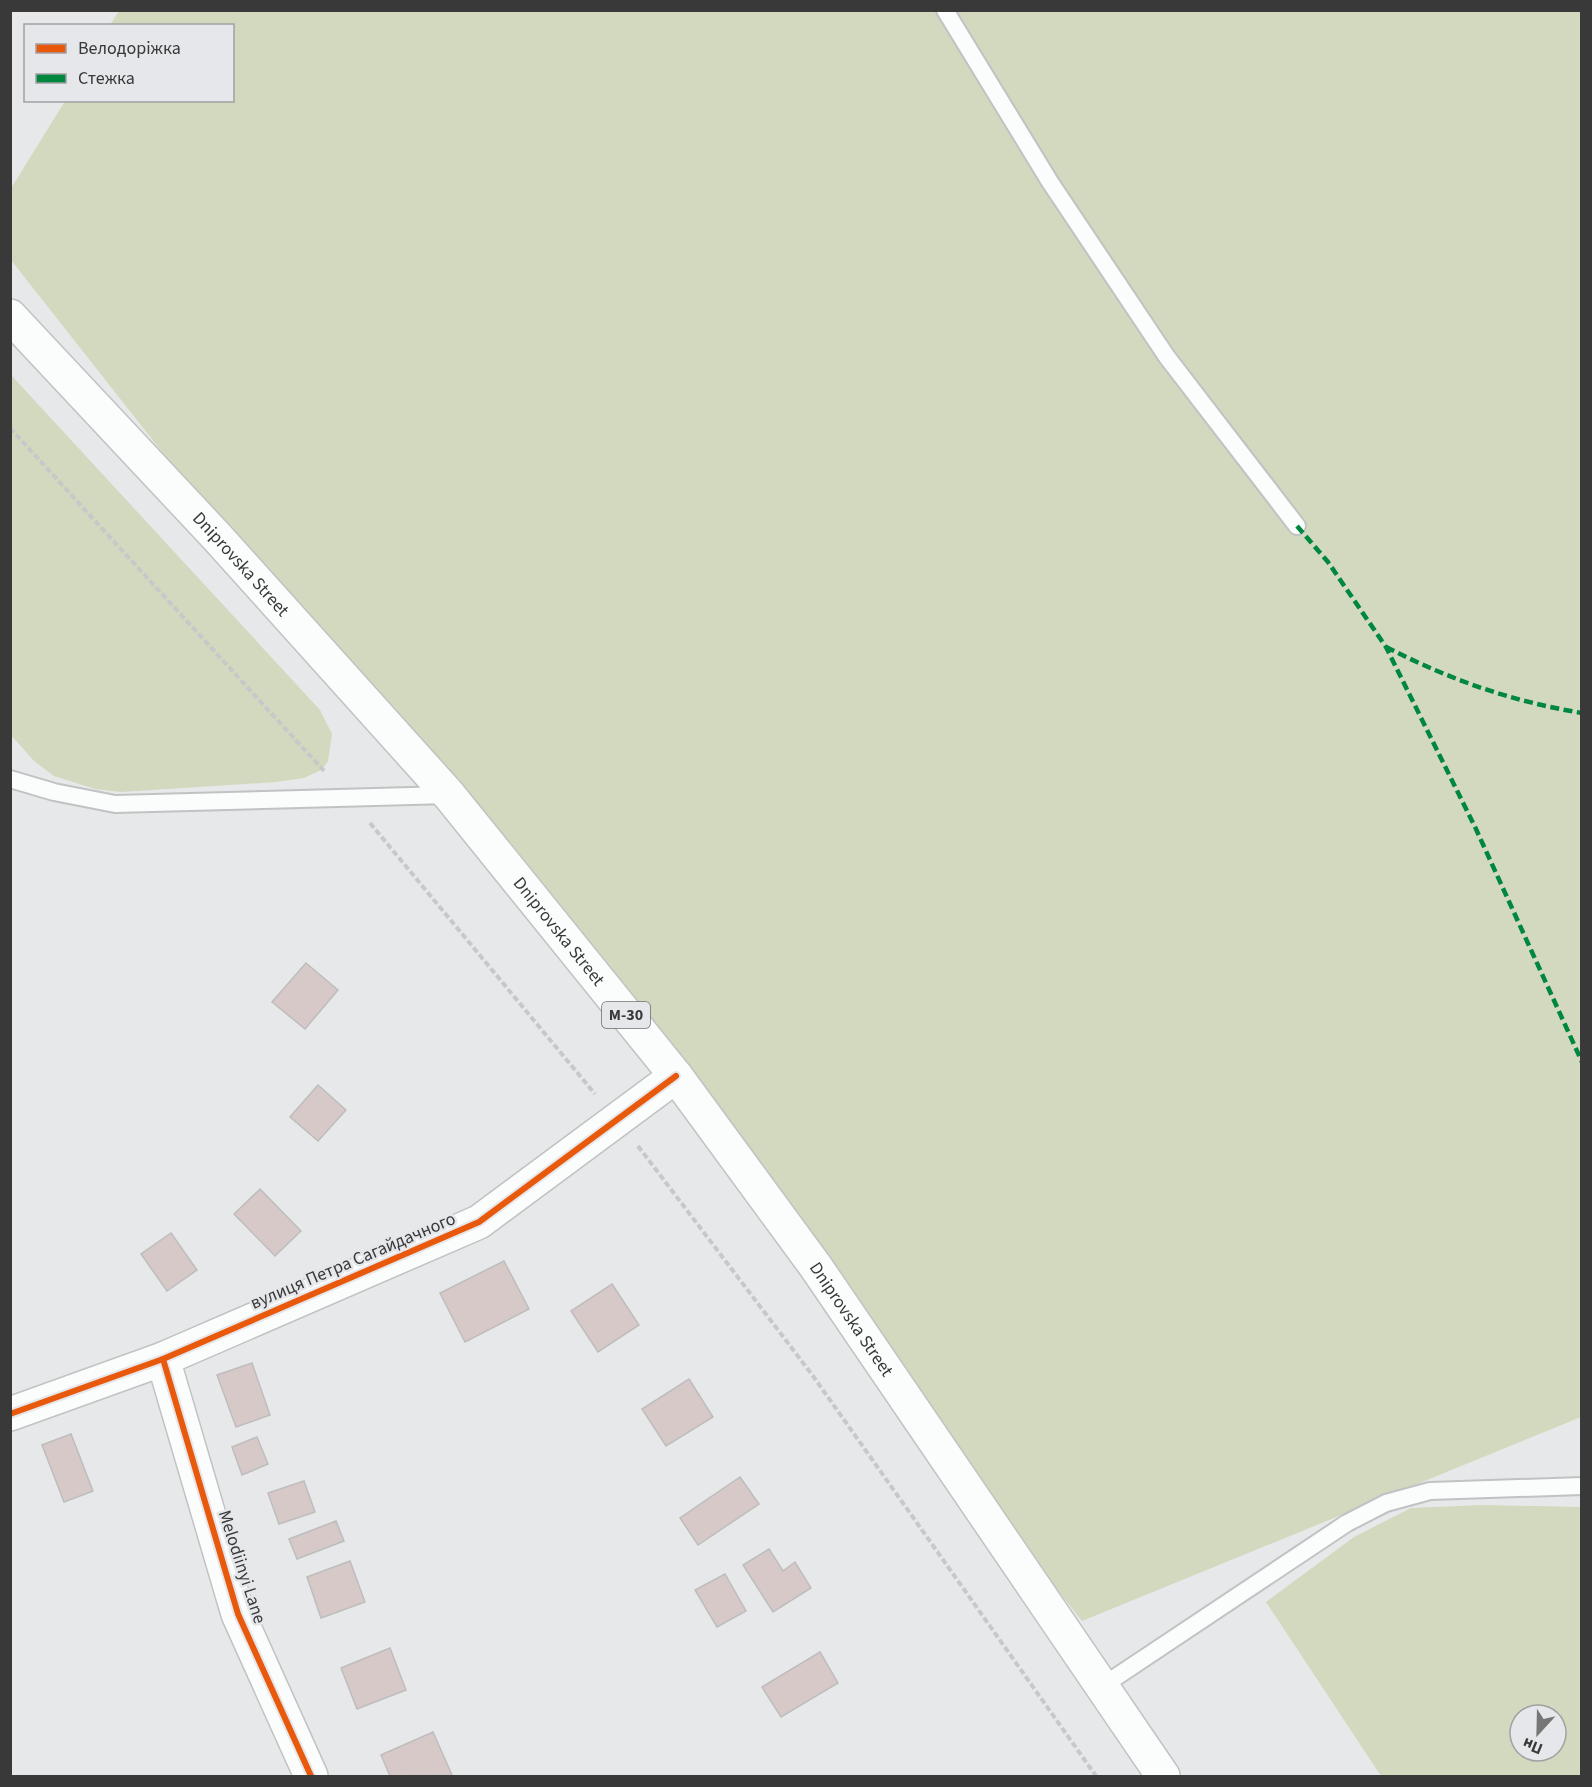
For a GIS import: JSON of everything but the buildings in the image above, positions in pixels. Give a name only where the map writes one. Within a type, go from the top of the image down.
[{"type":"main road","name":"Dniprovska Street","points":[[10,316],[225,546],[449,795],[676,1076],[816,1266],[1104,1685],[1163,1776]]},
{"type":"main road","name":"вулиця Петра Сагайдачного","points":[[10,1414],[163,1359],[479,1222],[676,1076]]},
{"type":"main road","name":"Melodiinyi Lane","points":[[163,1359],[238,1614],[311,1776]]},
{"type":"lane","points":[[945,10],[1050,182],[1167,357],[1297,526]]},
{"type":"lane","points":[[10,779],[54,792],[115,804],[449,795]]},
{"type":"lane","points":[[1104,1685],[1347,1523],[1386,1503],[1430,1491],[1581,1486]]},
{"type":"path","points":[[10,428],[349,798],[663,1176],[813,1376],[1095,1776]]},
{"type":"green space","points":[[119,11],[1581,11],[1581,1417],[1082,1621],[11,260],[10,190],[64,102],[234,102],[234,24],[111,24]]},
{"type":"green space","points":[[11,375],[320,710],[332,734],[328,761],[321,770],[304,778],[276,782],[121,792],[95,789],[54,776],[34,761],[11,735]]},
{"type":"green space","points":[[1483,1505],[1581,1507],[1581,1776],[1381,1776],[1266,1602],[1354,1537],[1411,1508]]},
{"type":"marked path","points":[[1297,526],[1328,562],[1386,647],[1476,829],[1582,1062]]},
{"type":"marked path","points":[[1386,647],[1434,670],[1481,688],[1505,696],[1582,713]]},
{"type":"cycle path","points":[[10,1414],[163,1359],[479,1222],[676,1076]]},
{"type":"cycle path","points":[[163,1359],[238,1614],[311,1776]]}]
